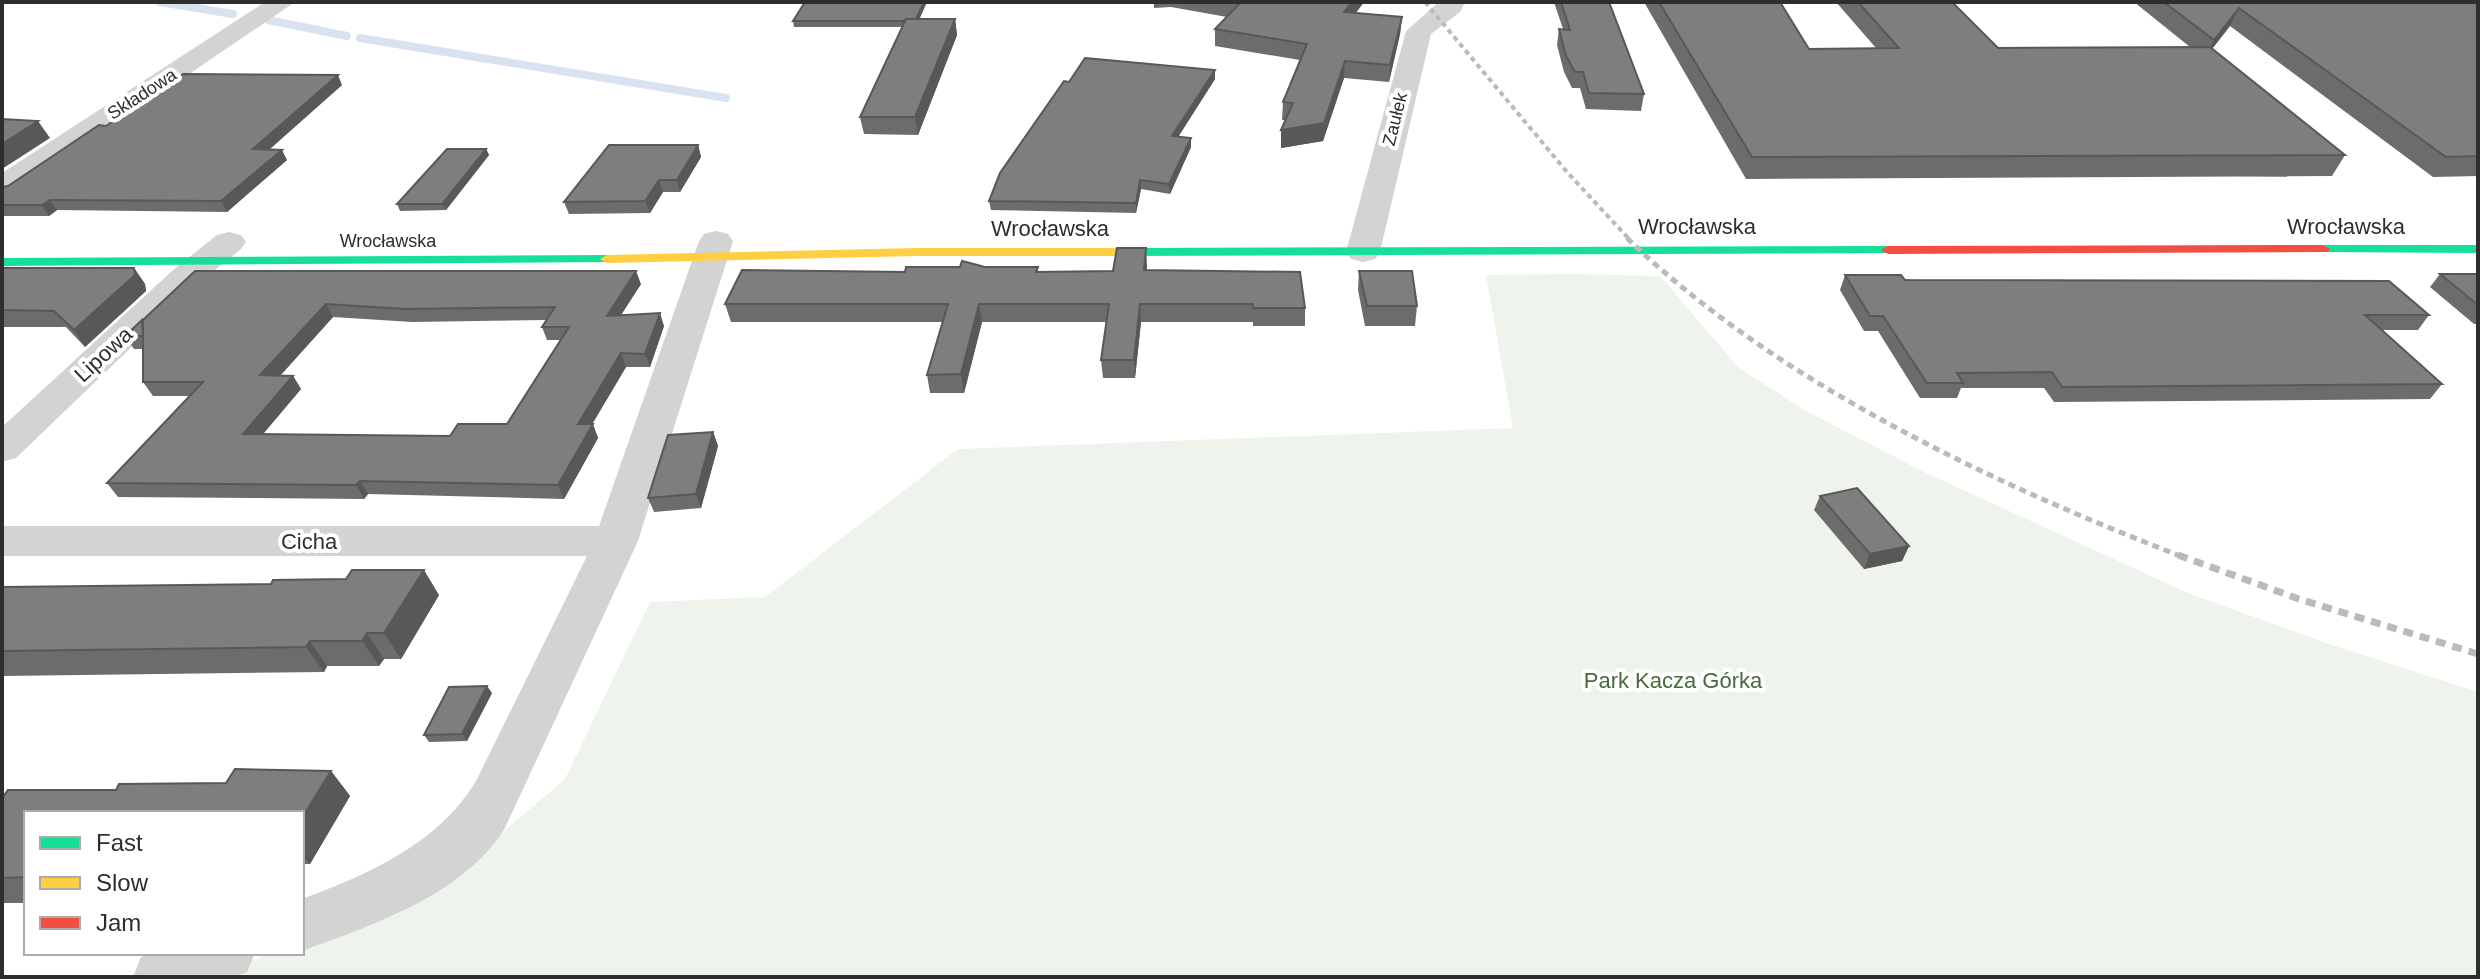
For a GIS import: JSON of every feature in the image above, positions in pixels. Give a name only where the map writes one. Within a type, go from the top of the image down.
[{"type":"street","name":"Składowa","points":[[2,187],[282,2]]},
{"type":"street","name":"Zaułek","points":[[1363,252],[1419,31],[1451,7],[1452,2]]},
{"type":"street","name":"Wrocławska","points":[[2,262],[211,248],[917,252],[2478,249]]},
{"type":"street","name":"Wrocławska","points":[[211,248],[712,250]]},
{"type":"street","name":"Lipowa","points":[[2,449],[211,248]]},
{"type":"street","points":[[304,924],[366,901],[441,856],[475,827],[495,796],[616,541],[712,250]]},
{"type":"street","name":"Cicha","points":[[2,541],[616,541]]},
{"type":"street","points":[[162,977],[221,955]]},
{"type":"green space","name":"Park Kacza Górka","points":[[1486,275],[1660,276],[1738,367],[1806,411],[1924,472],[2188,593],[2329,644],[2478,692],[2478,977],[210,977],[266,955],[304,955],[304,940],[438,887],[565,779],[650,602],[765,597],[958,449],[1513,428]]},
{"type":"building","points":[[805,2],[924,2],[916,19],[905,21],[793,21]]},
{"type":"building","points":[[1241,2],[1352,2],[1344,12],[1402,17],[1390,65],[1345,61],[1324,123],[1281,130],[1293,103],[1283,102],[1307,44],[1215,29]]},
{"type":"building","points":[[1561,2],[1609,2],[1644,94],[1589,93],[1583,72],[1575,72],[1566,56],[1559,29],[1570,30]]},
{"type":"building","points":[[1659,2],[1780,2],[1809,49],[1899,48],[1858,2],[1952,2],[1998,48],[2210,47],[2345,155],[1752,157]]},
{"type":"building","points":[[2164,2],[2478,2],[2478,156],[2446,157],[2239,8],[2214,40]]},
{"type":"building","points":[[906,19],[955,19],[915,117],[860,117]]},
{"type":"building","points":[[1085,58],[1215,70],[1172,136],[1191,138],[1169,184],[1140,180],[1136,203],[989,201],[1000,173],[1064,81],[1069,82]]},
{"type":"building","points":[[183,74],[338,75],[253,149],[282,150],[221,201],[50,200],[42,205],[2,205],[2,187],[99,125],[106,126]]},
{"type":"building","points":[[2,119],[38,121],[2,144]]},
{"type":"building","points":[[609,145],[698,145],[677,180],[659,180],[645,201],[564,202]]},
{"type":"building","points":[[447,149],[486,149],[442,204],[397,204]]},
{"type":"building","points":[[1117,248],[1146,248],[1144,270],[1300,272],[1305,308],[1253,308],[1253,304],[1140,304],[1134,360],[1101,360],[1109,304],[979,304],[961,374],[927,375],[948,304],[725,304],[742,270],[905,272],[906,267],[960,267],[962,261],[985,267],[1038,267],[1036,272],[1113,271]]},
{"type":"building","points":[[2,268],[134,268],[135,275],[74,330],[54,311],[2,310]]},
{"type":"building","points":[[195,271],[636,271],[607,316],[660,313],[645,354],[621,353],[578,424],[593,424],[558,485],[360,481],[356,485],[107,483],[203,382],[143,382],[143,336],[125,336],[142,320],[143,335],[143,320]],"holes":[[[326,304],[406,309],[555,307],[542,327],[569,327],[507,424],[458,424],[450,436],[243,434],[293,376],[260,375]]]},
{"type":"building","points":[[1359,271],[1412,271],[1417,306],[1367,306]]},
{"type":"building","points":[[2440,274],[2478,274],[2478,305]]},
{"type":"building","points":[[1845,275],[1901,275],[1905,280],[2389,281],[2429,315],[2365,315],[2442,384],[2062,387],[2052,372],[1957,373],[1963,383],[1927,383],[1883,316],[1870,316]]},
{"type":"building","points":[[713,432],[696,494],[648,498],[668,435]]},
{"type":"building","points":[[1857,488],[1909,546],[1870,554],[1820,496]]},
{"type":"building","points":[[352,570],[424,570],[384,633],[367,633],[362,641],[310,641],[306,647],[2,651],[2,587],[271,584],[273,580],[346,579]]},
{"type":"building","points":[[487,686],[462,734],[424,735],[449,687]]},
{"type":"building","points":[[235,769],[331,771],[304,815],[304,811],[24,811],[24,877],[2,878],[2,798],[8,790],[116,790],[119,784],[226,783]]},
{"type":"waterway","points":[[160,2],[233,14]]},
{"type":"waterway","points":[[268,20],[347,36]]},
{"type":"waterway","points":[[360,38],[726,98]]},
{"type":"railway","points":[[1425,2],[1567,172],[1630,240]]},
{"type":"railway","points":[[1627,238],[1685,290],[1817,383],[1962,462],[2178,555]]},
{"type":"railway","points":[[2178,555],[2299,599],[2478,654]]},
{"type":"railway","points":[[2178,555],[2183,557]]},
{"type":"traffic: fast","points":[[2323,249],[2478,249]]},
{"type":"traffic: fast","points":[[1124,252],[1888,250]]},
{"type":"traffic: fast","points":[[2,262],[607,259]]},
{"type":"traffic: slow","points":[[607,259],[917,252],[1124,252]]},
{"type":"traffic: jam","points":[[1888,250],[2323,249]]}]
